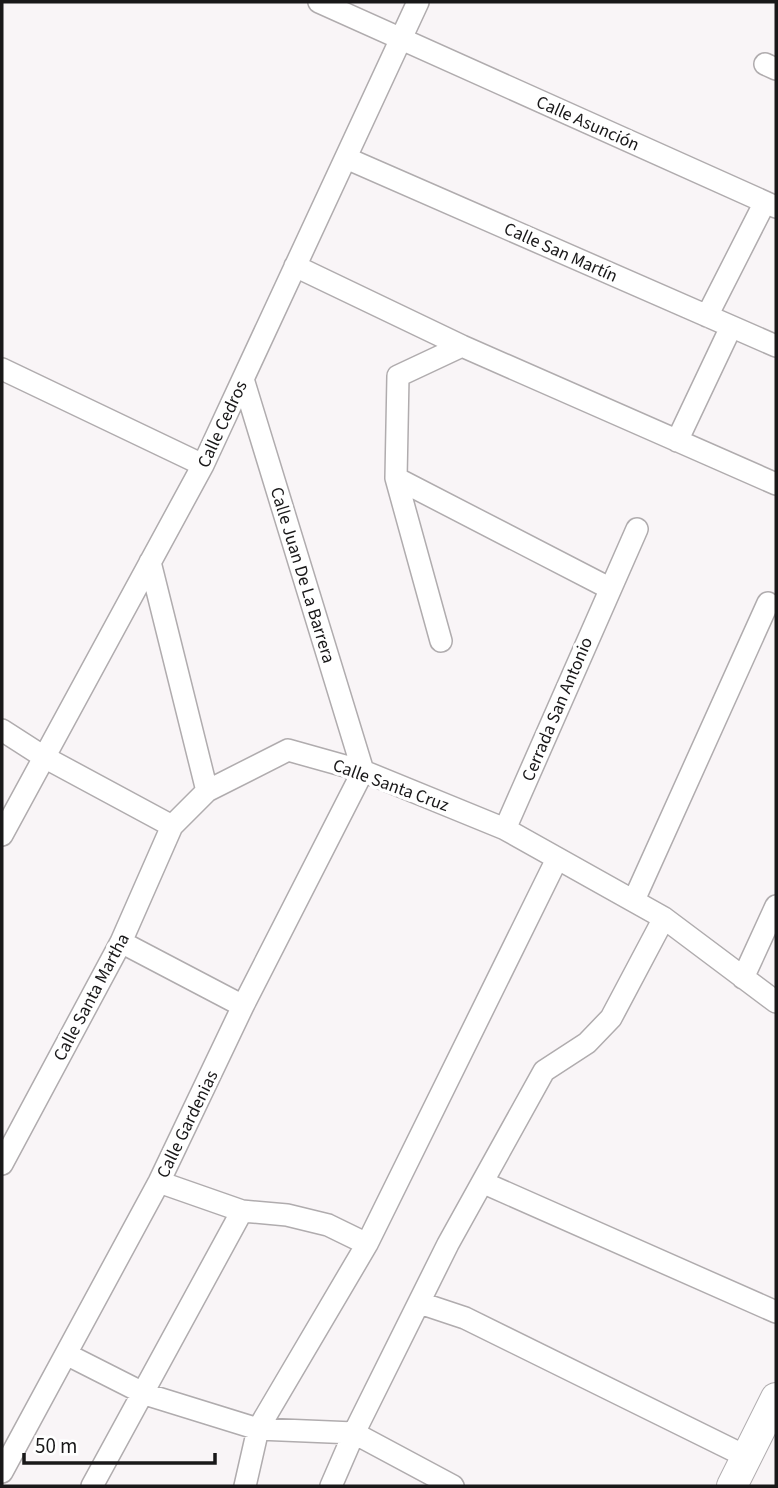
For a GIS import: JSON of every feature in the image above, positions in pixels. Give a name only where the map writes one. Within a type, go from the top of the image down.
[{"type":"main road","points":[[732,1486],[776,1398]]},
{"type":"street","name":"Calle Asunción","points":[[319,2],[771,204]]},
{"type":"street","name":"Calle Cedros","points":[[2,835],[203,465],[418,2]]},
{"type":"street","name":"Calle San Martín","points":[[346,158],[776,346]]},
{"type":"street","points":[[707,316],[771,204]]},
{"type":"street","points":[[295,266],[462,346],[776,484]]},
{"type":"street","points":[[677,441],[731,327]]},
{"type":"street","points":[[441,641],[396,478],[398,376],[462,346]]},
{"type":"street","points":[[2,369],[203,465]]},
{"type":"street","name":"Calle Juan De La Barrera","points":[[243,379],[363,771]]},
{"type":"street","points":[[396,478],[609,588]]},
{"type":"street","name":"Cerrada San Antonio","points":[[505,829],[636,529]]},
{"type":"street","points":[[150,562],[207,791]]},
{"type":"street","points":[[635,900],[768,603]]},
{"type":"street","points":[[2,730],[44,757],[172,826]]},
{"type":"street","name":"Calle Santa Cruz","points":[[172,826],[207,791],[288,750],[363,771],[505,829],[635,900],[664,918],[776,1002]]},
{"type":"street","name":"Calle Gardenias","points":[[2,1472],[159,1182],[243,1006],[363,771]]},
{"type":"street","name":"Calle Santa Martha","points":[[2,1164],[121,942],[172,826]]},
{"type":"street","points":[[245,1486],[258,1429],[367,1244],[557,859]]},
{"type":"street","points":[[743,978],[776,906]]},
{"type":"street","points":[[331,1486],[354,1433],[419,1303],[544,1071],[587,1043],[611,1018],[664,918]]},
{"type":"street","points":[[121,942],[243,1006]]},
{"type":"street","points":[[159,1182],[242,1211],[286,1215],[328,1225],[367,1244]]},
{"type":"street","points":[[485,1183],[776,1312]]},
{"type":"street","points":[[92,1486],[145,1394],[242,1211]]},
{"type":"street","points":[[419,1303],[465,1318],[747,1457]]},
{"type":"street","points":[[66,1354],[145,1394],[258,1429],[354,1433],[453,1486]]}]
